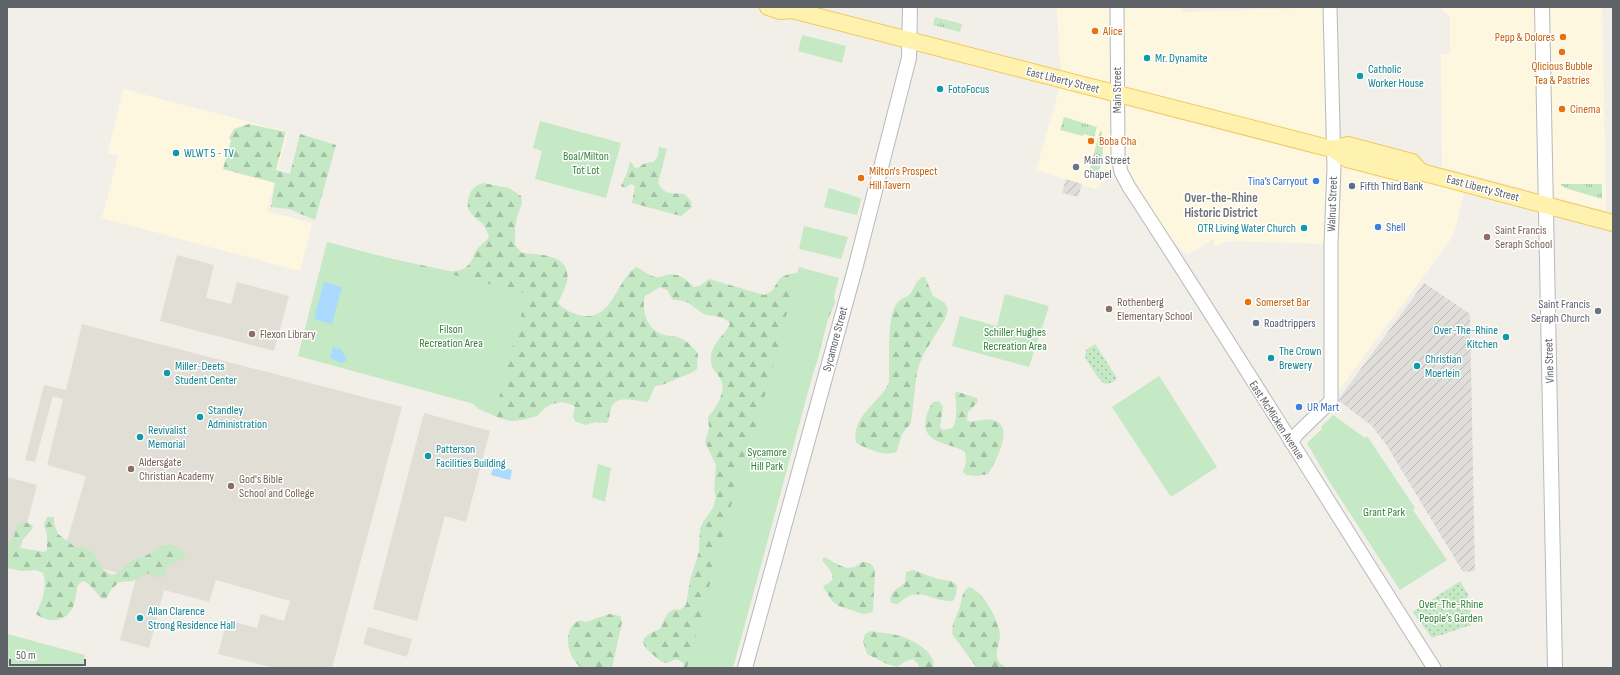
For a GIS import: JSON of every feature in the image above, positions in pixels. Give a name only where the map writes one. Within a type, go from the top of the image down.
[{"type":"main road","name":"East Liberty Street","points":[[768,7],[780,11],[791,8],[910,41],[1333,149],[1347,160],[1409,175],[1421,172],[1613,223]]},
{"type":"main road","name":"Sycamore Street","points":[[745,668],[854,269],[909,58],[910,7]]},
{"type":"main road","name":"Vine Street","points":[[1542,7],[1554,668]]},
{"type":"street","name":"Main Street","points":[[1117,7],[1118,157],[1121,172]]},
{"type":"street","name":"Walnut Street","points":[[1291,442],[1298,433],[1331,401],[1331,244],[1334,168],[1330,7]]},
{"type":"street","name":"East McMicken Avenue","points":[[1121,172],[1129,187],[1434,668]]},
{"type":"shaded area","points":[[1057,7],[1181,7],[1181,12],[1330,7],[1333,149],[1467,183],[1454,233],[1451,239],[1331,401],[1330,244],[1228,241],[1214,247],[1214,239],[1187,255],[1150,219],[1121,172],[1101,183],[1095,189],[1036,170],[1062,80]]},
{"type":"shaded area","points":[[1440,7],[1602,7],[1606,211],[1442,167],[1441,54],[1450,54],[1450,17]]},
{"type":"shaded area","points":[[123,89],[288,132],[267,211],[312,223],[300,271],[102,218],[118,156],[108,153]]},
{"type":"shaded area","points":[[1066,179],[1082,184],[1078,197],[1062,193]]},
{"type":"shaded area","points":[[177,255],[214,265],[206,298],[231,304],[237,282],[289,296],[274,351],[160,321]]},
{"type":"shaded area","points":[[1424,283],[1470,314],[1475,571],[1463,572],[1387,446],[1372,426],[1338,400]]},
{"type":"shaded area","name":"God's Bible School and College","points":[[82,324],[402,407],[332,668],[274,668],[218,654],[227,620],[257,628],[261,614],[284,621],[290,601],[216,580],[209,602],[164,590],[149,648],[120,640],[136,578],[62,558],[86,476],[47,465],[63,399],[53,396],[35,462],[25,460],[44,385],[66,390]]},
{"type":"shaded area","points":[[424,413],[490,431],[466,522],[445,516],[417,621],[373,609]]},
{"type":"shaded area","points":[[7,477],[37,485],[21,547],[7,543]]},
{"type":"shaded area","points":[[368,627],[412,639],[407,657],[363,644]]},
{"type":"green space","points":[[935,17],[962,24],[960,32],[933,25]]},
{"type":"green space","points":[[802,35],[846,46],[842,63],[798,51]]},
{"type":"green space","points":[[1064,117],[1097,127],[1094,137],[1084,134],[1083,136],[1060,130]]},
{"type":"green space","name":"Boal/Milton Tot Lot","points":[[540,121],[621,143],[606,198],[535,179],[542,151],[533,148]]},
{"type":"green space","points":[[249,124],[286,132],[276,170],[290,174],[300,134],[336,145],[315,220],[289,209],[271,207],[275,183],[223,169],[231,140],[229,138],[234,129]]},
{"type":"green space","points":[[1100,131],[1102,132],[1103,144],[1101,165],[1099,170],[1088,176]]},
{"type":"green space","points":[[659,147],[667,149],[658,183],[660,187],[663,190],[672,193],[684,194],[691,201],[692,207],[681,216],[632,203],[635,186],[631,184],[625,188],[621,186],[630,162],[635,168],[640,167],[645,163],[654,162],[658,156]]},
{"type":"green space","points":[[483,183],[509,188],[521,196],[522,203],[515,228],[515,245],[522,253],[538,254],[554,258],[565,266],[567,282],[558,303],[570,312],[579,315],[590,316],[599,313],[612,299],[629,273],[636,267],[656,277],[666,275],[678,276],[685,279],[694,287],[701,285],[709,279],[764,295],[771,292],[779,280],[784,276],[795,273],[809,272],[829,287],[834,296],[835,303],[828,319],[817,362],[803,400],[722,668],[684,668],[684,664],[677,660],[665,663],[647,649],[643,642],[644,638],[650,633],[660,629],[669,612],[680,610],[686,605],[690,580],[699,552],[700,529],[713,508],[716,497],[714,490],[716,465],[705,442],[709,428],[708,417],[714,410],[719,400],[722,385],[721,380],[713,368],[711,358],[715,344],[730,324],[725,319],[704,314],[686,302],[673,300],[667,290],[660,287],[645,296],[644,307],[646,318],[652,328],[656,331],[663,335],[680,338],[692,346],[698,355],[697,369],[689,374],[655,386],[648,402],[627,399],[618,401],[614,403],[611,408],[607,423],[596,422],[585,425],[575,421],[573,417],[575,407],[573,405],[562,402],[552,404],[545,408],[537,416],[523,420],[511,421],[499,418],[477,408],[459,388],[383,257],[449,271],[457,271],[466,267],[473,258],[476,250],[489,237],[485,226],[471,214],[468,209],[471,192],[475,187]]},
{"type":"green space","points":[[1560,184],[1602,184],[1602,199],[1565,188]]},
{"type":"green space","points":[[829,188],[860,198],[861,200],[857,215],[824,207]]},
{"type":"green space","points":[[804,226],[848,237],[841,259],[799,249]]},
{"type":"green space","name":"Filson Recreation Area","points":[[327,242],[527,294],[496,410],[298,356]]},
{"type":"green space","name":"Sycamore Hill Park","points":[[799,267],[839,278],[733,668],[687,668],[750,436],[754,437]]},
{"type":"green space","points":[[922,277],[925,277],[933,296],[945,303],[948,309],[945,319],[923,355],[917,371],[911,423],[902,434],[897,451],[894,453],[879,452],[856,443],[858,424],[862,416],[880,396],[889,382],[889,341],[891,319],[897,303],[910,294],[917,281]]},
{"type":"green space","name":"Schiller Hughes Recreation Area","points":[[1005,294],[1049,306],[1029,367],[952,346],[960,316],[997,326]]},
{"type":"green space","points":[[1095,344],[1117,378],[1116,380],[1106,384],[1102,382],[1085,357],[1086,350]]},
{"type":"green space","points":[[1159,376],[1217,467],[1171,497],[1112,407]]},
{"type":"green space","points":[[958,392],[977,398],[978,402],[968,412],[967,421],[992,420],[999,423],[1003,428],[1002,444],[988,474],[977,476],[966,475],[963,472],[966,462],[965,452],[935,440],[930,437],[927,432],[925,422],[926,417],[933,402],[939,401],[943,407],[940,427],[943,430],[953,428],[956,415],[955,393]]},
{"type":"green space","name":"Grant Park","points":[[1333,415],[1365,438],[1367,436],[1415,508],[1413,510],[1447,560],[1400,590],[1329,481],[1307,443],[1322,429],[1321,427]]},
{"type":"green space","points":[[598,464],[611,468],[605,502],[592,497]]},
{"type":"green space","points":[[47,517],[54,517],[54,524],[58,534],[75,547],[83,547],[93,552],[103,570],[112,575],[118,573],[134,560],[166,545],[170,544],[186,553],[182,559],[167,566],[165,576],[158,578],[149,573],[133,581],[119,582],[111,590],[106,599],[102,599],[90,585],[83,581],[78,585],[74,604],[70,612],[66,616],[57,620],[46,619],[36,614],[45,589],[43,573],[36,570],[22,571],[7,568],[7,541],[10,542],[13,539],[17,526],[25,522],[32,525],[33,528],[20,543],[19,547],[44,552],[47,550],[47,534],[44,524]]},
{"type":"green space","points":[[824,557],[838,565],[848,568],[857,566],[862,562],[873,566],[875,570],[873,611],[863,614],[839,606],[833,602],[823,587],[830,582],[833,576],[822,560]]},
{"type":"green space","points":[[913,570],[938,579],[951,581],[957,585],[956,595],[953,601],[945,601],[919,594],[906,598],[898,604],[891,603],[891,595],[905,582],[906,572]]},
{"type":"green space","name":"Over-The-Rhine People’s Garden","points":[[1460,581],[1469,596],[1467,598],[1471,603],[1471,625],[1432,638],[1413,612]]},
{"type":"green space","points":[[970,587],[980,595],[994,615],[1000,635],[997,657],[1007,668],[977,668],[952,634],[953,624],[960,607],[963,594],[967,588]]},
{"type":"green space","points":[[609,614],[620,616],[622,622],[612,668],[580,668],[569,650],[568,638],[571,627],[580,620],[586,622]]},
{"type":"green space","points":[[871,631],[896,635],[908,639],[922,647],[931,657],[933,668],[919,668],[918,664],[913,659],[906,661],[897,667],[887,664],[867,654],[863,641],[865,634]]},
{"type":"green space","points":[[7,634],[85,655],[82,668],[7,668]]},
{"type":"water","points":[[324,282],[342,287],[332,324],[314,319]]},
{"type":"water","points":[[333,347],[341,349],[346,361],[342,363],[330,358]]},
{"type":"water","points":[[494,465],[512,470],[510,480],[491,475]]},
{"type":"place","name":"Alice","points":[[1095,31]]},
{"type":"place","name":"Pepp & Dolores","points":[[1563,37]]},
{"type":"place","name":"Qlicious Bubble Tea & Pastries","points":[[1562,52]]},
{"type":"place","name":"Mr. Dynamite","points":[[1147,58]]},
{"type":"place","name":"Catholic Worker House","points":[[1360,76]]},
{"type":"place","name":"FotoFocus","points":[[940,89]]},
{"type":"place","name":"Cinema","points":[[1562,109]]},
{"type":"place","name":"Boba Cha","points":[[1091,141]]},
{"type":"place","name":"WLWT 5 - TV","points":[[176,153]]},
{"type":"place","name":"Main Street Chapel","points":[[1076,167]]},
{"type":"place","name":"Milton's Prospect Hill Tavern","points":[[861,178]]},
{"type":"place","name":"Tina’s Carryout","points":[[1316,181]]},
{"type":"place","name":"Fifth Third Bank","points":[[1352,186]]},
{"type":"place","name":"Shell","points":[[1378,227]]},
{"type":"place","name":"OTR Living Water Church","points":[[1304,228]]},
{"type":"place","name":"Saint Francis Seraph School","points":[[1487,237]]},
{"type":"place","name":"Somerset Bar","points":[[1248,302]]},
{"type":"place","name":"Rothenberg Elementary School","points":[[1109,309]]},
{"type":"place","name":"Saint Francis Seraph Church","points":[[1598,311]]},
{"type":"place","name":"Roadtrippers","points":[[1256,323]]},
{"type":"place","name":"Flexon Library","points":[[252,334]]},
{"type":"place","name":"Over-The-Rhine Kitchen","points":[[1506,337]]},
{"type":"place","name":"The Crown Brewery","points":[[1271,358]]},
{"type":"place","name":"Christian Moerlein","points":[[1417,366]]},
{"type":"place","name":"Miller-Deets Student Center","points":[[167,373]]},
{"type":"place","name":"UR Mart","points":[[1299,407]]},
{"type":"place","name":"Standley Administration","points":[[200,417]]},
{"type":"place","name":"Revivalist Memorial","points":[[140,437]]},
{"type":"place","name":"Patterson Facilities Building","points":[[428,456]]},
{"type":"place","name":"Aldersgate Christian Academy","points":[[131,469]]},
{"type":"place","name":"God's Bible School and College","points":[[231,486]]},
{"type":"place","name":"Allan Clarence Strong Residence Hall","points":[[140,618]]},
{"type":"district","name":"Over-the-Rhine Historic District","points":[[1221,204]]}]
